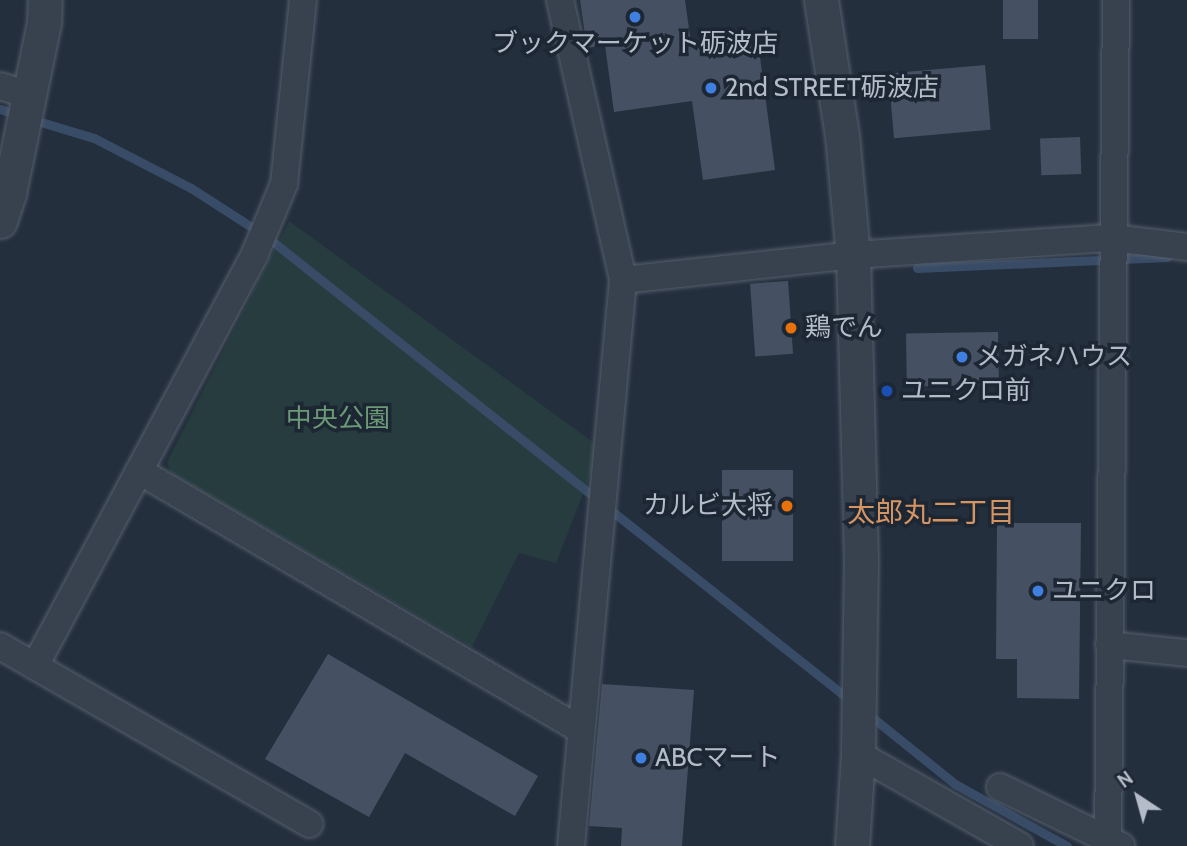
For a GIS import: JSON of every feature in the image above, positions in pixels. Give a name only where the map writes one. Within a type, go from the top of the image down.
[{"type":"street","points":[[0,220],[15,90],[44,23],[45,0]]},
{"type":"street","points":[[35,666],[258,245],[284,184],[303,0]]},
{"type":"street","points":[[560,0],[623,280],[571,846]]},
{"type":"street","points":[[821,0],[842,135],[853,255],[861,561],[858,754],[852,846]]},
{"type":"street","points":[[1000,788],[1112,844],[1109,645],[1116,0]]},
{"type":"street","points":[[623,280],[853,255],[1112,238],[1187,247]]},
{"type":"street","points":[[139,471],[581,730]]},
{"type":"street","points":[[1109,645],[1187,653]]},
{"type":"street","points":[[0,646],[309,824]]},
{"type":"street","points":[[858,754],[1020,846]]},
{"type":"green space","name":"中央公園","points":[[289,221],[601,448],[556,563],[519,553],[472,647],[171,473],[167,462]]},
{"type":"building","points":[[580,0],[685,0],[691,43],[757,34],[775,170],[703,180],[692,101],[614,112],[605,45],[587,48]]},
{"type":"building","points":[[1003,0],[1038,0],[1038,39],[1003,39]]},
{"type":"building","points":[[985,65],[991,130],[894,138],[888,73]]},
{"type":"building","points":[[1080,137],[1081,174],[1041,175],[1040,138]]},
{"type":"building","points":[[788,281],[793,354],[755,356],[750,284]]},
{"type":"building","points":[[998,332],[999,385],[907,387],[906,334]]},
{"type":"building","points":[[722,470],[793,470],[793,561],[722,561]]},
{"type":"building","name":"ユニクロ","points":[[997,523],[1081,523],[1079,699],[1017,698],[1017,659],[996,659]]},
{"type":"building","points":[[328,654],[538,776],[515,816],[405,753],[369,817],[265,759]]},
{"type":"building","name":"ABCマート","points":[[602,684],[694,690],[682,846],[621,846],[622,828],[589,826]]},
{"type":"waterway","points":[[0,109],[18,115]]},
{"type":"waterway","points":[[31,119],[94,138],[191,188],[267,237],[851,701]]},
{"type":"waterway","points":[[917,268],[1167,257]]},
{"type":"waterway","points":[[868,714],[955,784],[1067,846]]},
{"type":"place","name":"ブックマーケット砺波店","points":[[635,17]]},
{"type":"place","name":"2nd STREET砺波店","points":[[711,88]]},
{"type":"place","name":"鶏でん","points":[[791,328]]},
{"type":"place","name":"メガネハウス","points":[[962,357]]},
{"type":"place","name":"ユニクロ前","points":[[887,391]]},
{"type":"place","name":"カルビ大将","points":[[787,506]]},
{"type":"place","name":"ユニクロ","points":[[1038,591]]},
{"type":"place","name":"ABCマート","points":[[641,758]]},
{"type":"district","name":"太郎丸二丁目","points":[[931,512]]}]
